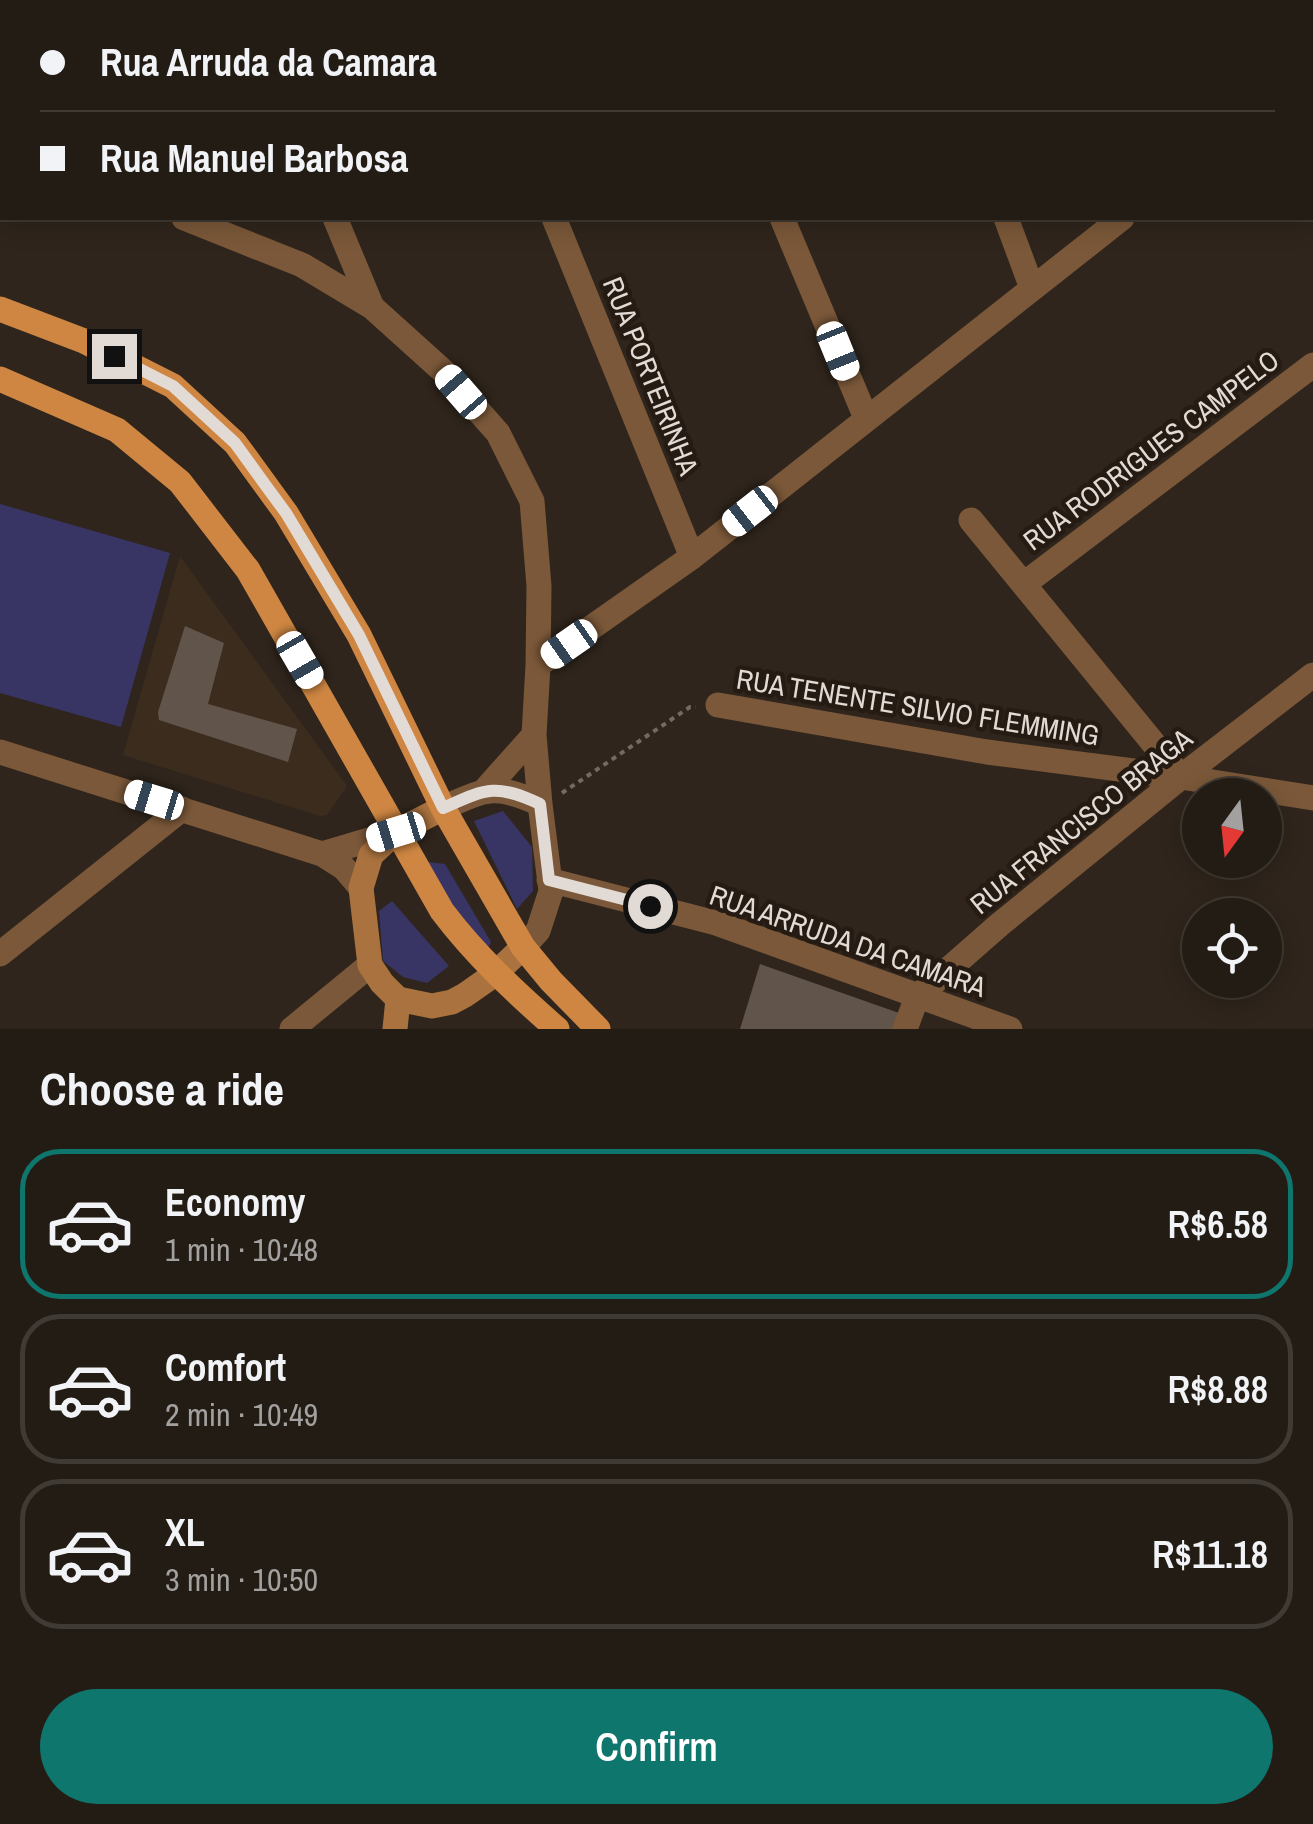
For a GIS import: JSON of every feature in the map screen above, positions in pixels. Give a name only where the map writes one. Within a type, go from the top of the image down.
[{"type":"main road","points":[[0,309],[84,341],[173,386],[235,443],[286,513],[359,635],[443,808],[523,947],[598,1029]]},
{"type":"main road","points":[[0,380],[118,430],[180,482],[248,570],[442,911],[495,974],[557,1029]]},
{"type":"street","points":[[189,220],[302,266],[372,307],[442,371],[498,433],[532,501],[538,586],[534,735],[552,892],[538,931],[495,974],[452,1002],[432,1006],[398,999],[370,965],[361,888],[371,855],[396,832]]},
{"type":"street","points":[[336,220],[372,307]]},
{"type":"street","name":"RUA PORTEIRINHA","points":[[555,220],[692,557]]},
{"type":"street","points":[[783,220],[866,418]]},
{"type":"street","points":[[1007,220],[1032,288]]},
{"type":"street","points":[[538,665],[692,557],[1119,220]]},
{"type":"street","name":"RUA RODRIGUES CAMPELO","points":[[1024,584],[1313,365]]},
{"type":"street","points":[[971,520],[1181,777]]},
{"type":"street","name":"RUA FRANCISCO BRAGA","points":[[905,1029],[918,997],[999,925],[1313,675]]},
{"type":"street","name":"RUA TENENTE SILVIO FLEMMING","points":[[718,705],[986,752],[1313,798]]},
{"type":"street","points":[[322,854],[396,832],[486,790],[534,735]]},
{"type":"street","points":[[0,752],[322,854],[344,868],[361,888]]},
{"type":"street","points":[[486,790],[511,792],[540,804]]},
{"type":"street","points":[[0,954],[182,808]]},
{"type":"street","name":"RUA ARRUDA DA CAMARA","points":[[549,880],[716,924],[1010,1029]]},
{"type":"street","points":[[292,1029],[370,965]]},
{"type":"street","points":[[395,1029],[398,999]]},
{"type":"path","name":"RUA TENENTE SILVIO FLEMMING","points":[[540,804],[690,707],[718,705]]},
{"type":"shaded area","points":[[0,504],[170,553],[121,727],[0,693]]},
{"type":"shaded area","points":[[180,556],[347,786],[327,815],[123,755]]},
{"type":"shaded area","points":[[503,811],[532,847],[533,891],[517,909],[474,821]]},
{"type":"shaded area","points":[[429,862],[445,864],[491,942],[486,952],[423,868]]},
{"type":"shaded area","points":[[392,901],[449,966],[427,983],[403,977],[383,961],[379,911]]},
{"type":"building","points":[[185,626],[224,643],[208,704],[297,729],[288,762],[159,720],[158,712]]},
{"type":"building","points":[[760,964],[899,1013],[893,1029],[740,1029]]},
{"type":"route","points":[[114,356],[173,386],[235,443],[286,513],[359,635],[443,808],[486,790],[511,792],[540,804],[549,880],[650,906]]}]
